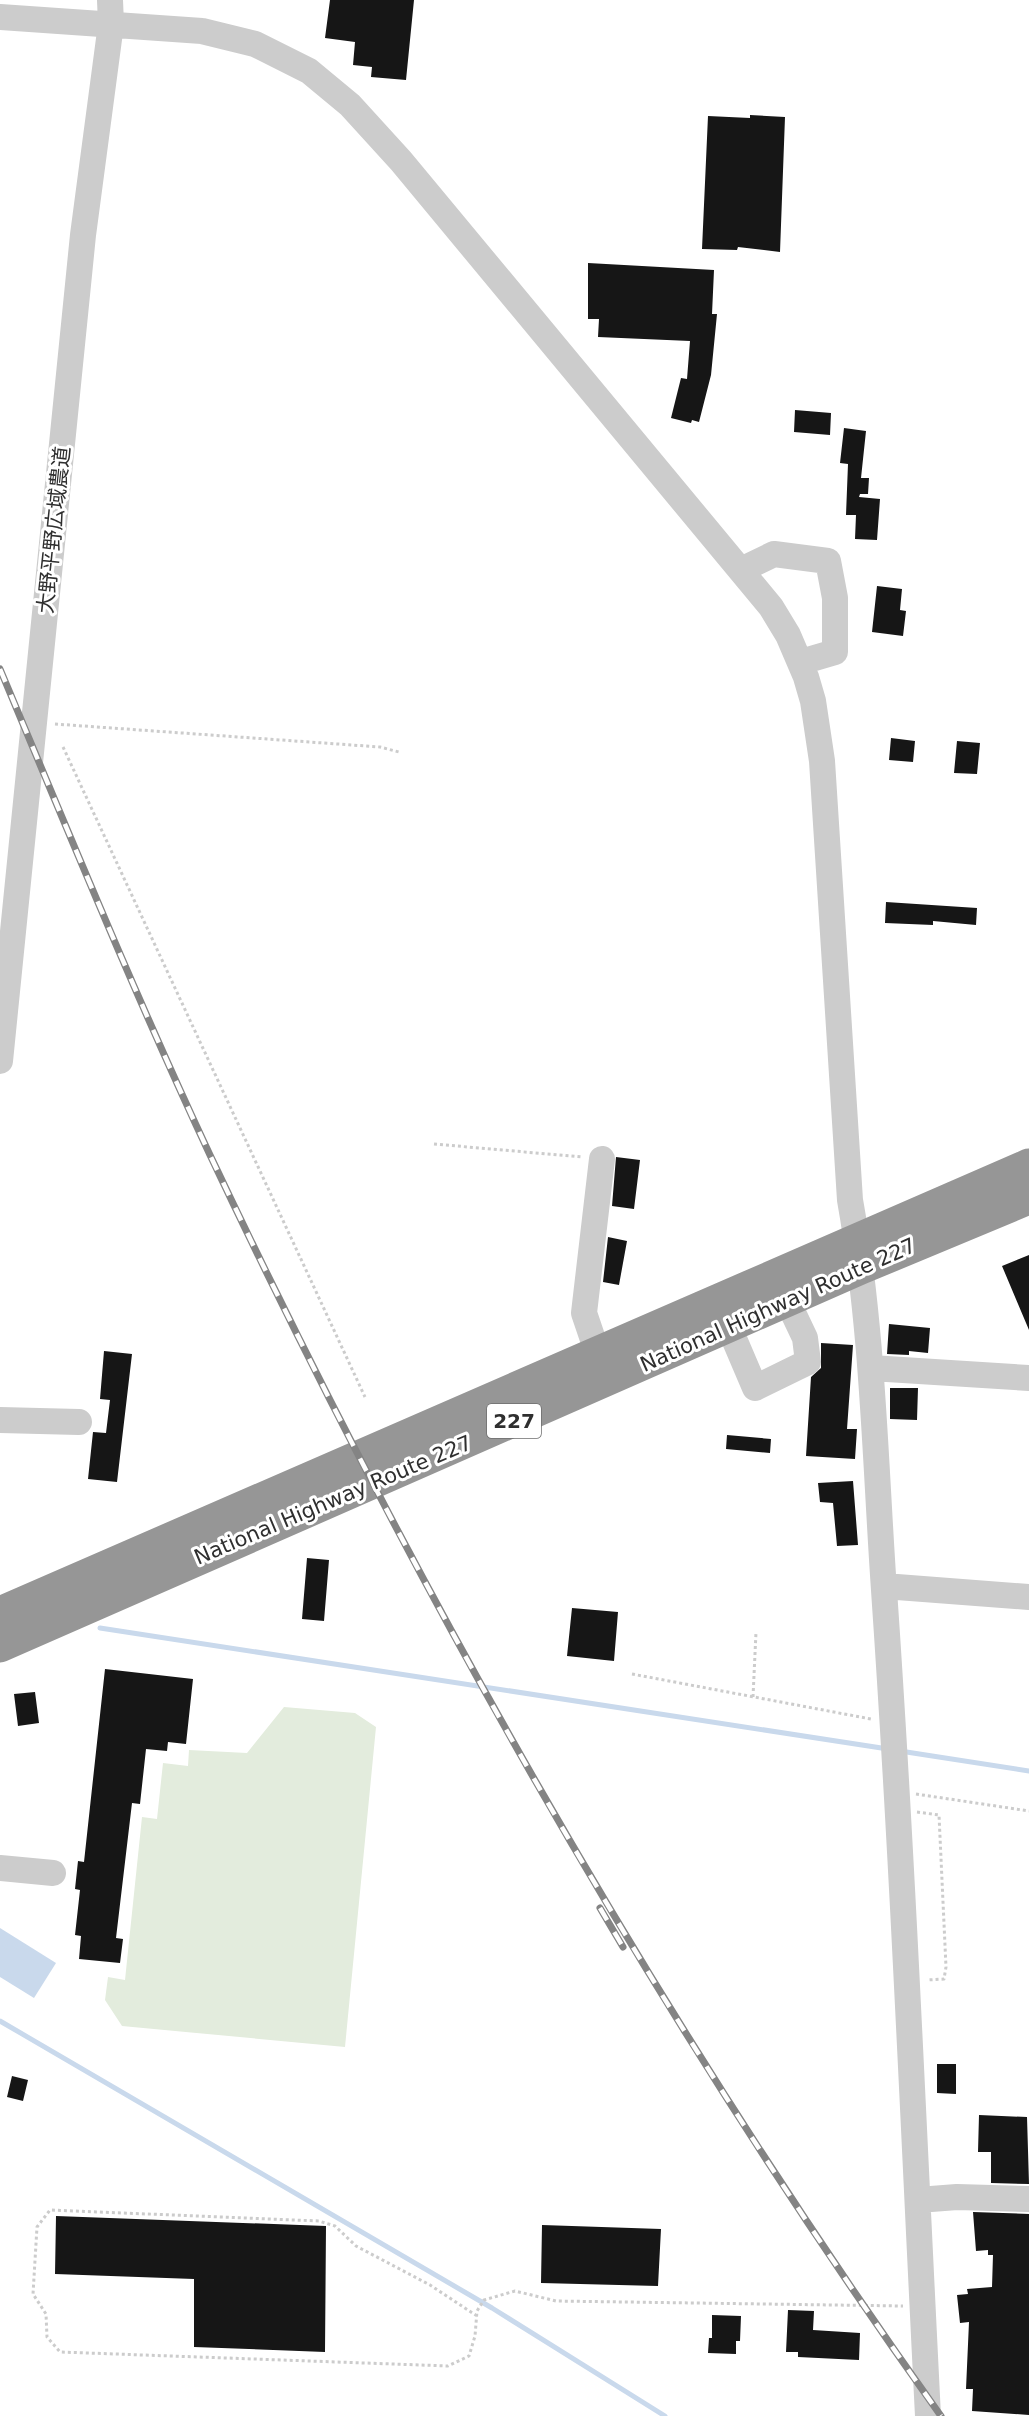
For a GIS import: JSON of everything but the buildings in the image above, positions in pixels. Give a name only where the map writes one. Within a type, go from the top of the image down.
[{"type":"highway","name":"National Highway Route 227","points":[[0,1646],[602,1367],[859,1254],[1029,1165]]},
{"type":"highway","name":"National Highway Route 227","points":[[0,1613],[602,1367],[729,1327],[787,1300],[859,1254],[1029,1198]]},
{"type":"street","points":[[0,17],[110,12],[255,44],[309,71],[350,105],[401,161],[771,607],[801,662],[813,701],[822,761],[850,1200],[859,1254],[871,1368],[894,1726],[928,2416]]},
{"type":"street","name":"大野平野広域農道","points":[[0,1061],[83,235],[110,12]]},
{"type":"street","points":[[741,570],[774,554],[828,561],[835,598],[835,652],[801,662]]},
{"type":"street","points":[[602,1159],[584,1313],[602,1367]]},
{"type":"street","points":[[729,1327],[755,1388],[808,1362],[805,1338],[787,1300]]},
{"type":"street","points":[[871,1368],[1029,1378]]},
{"type":"street","points":[[0,1420],[79,1422]]},
{"type":"street","points":[[884,1586],[1029,1597]]},
{"type":"street","points":[[0,1868],[53,1874]]},
{"type":"street","points":[[918,2200],[957,2197],[1029,2199]]},
{"type":"path","points":[[35,723],[380,747],[399,752]]},
{"type":"path","points":[[63,747],[365,1397]]},
{"type":"path","points":[[434,1144],[602,1159]]},
{"type":"path","points":[[753,1697],[756,1632]]},
{"type":"path","points":[[632,1674],[894,1726]]},
{"type":"path","points":[[897,1789],[1029,1811]]},
{"type":"path","points":[[897,1789],[939,1815],[946,1967],[944,1980],[906,1980]]},
{"type":"path","points":[[477,2316],[430,2285],[356,2246],[335,2226],[320,2221],[50,2210],[37,2227],[33,2294],[46,2314],[47,2337],[60,2352],[448,2366],[469,2356],[475,2336],[477,2316],[477,2311],[484,2300],[515,2291],[556,2301],[923,2306]]},
{"type":"green space","points":[[284,1707],[355,1713],[376,1727],[345,2047],[122,2026],[105,2000],[108,1977],[125,1980],[142,1817],[157,1819],[163,1763],[188,1766],[189,1750],[247,1753]]},
{"type":"water","points":[[0,1928],[56,1963],[34,1998],[0,1977]]},
{"type":"waterway","points":[[100,1628],[888,1749]]},
{"type":"waterway","points":[[900,1751],[1029,1771]]},
{"type":"waterway","points":[[0,2021],[492,2308],[665,2416]]},
{"type":"railway","points":[[0,669],[129,974],[210,1155],[372,1482],[458,1643],[547,1802],[640,1959],[737,2114],[837,2266],[941,2416]]},
{"type":"railway","points":[[600,1908],[623,1947]]}]
